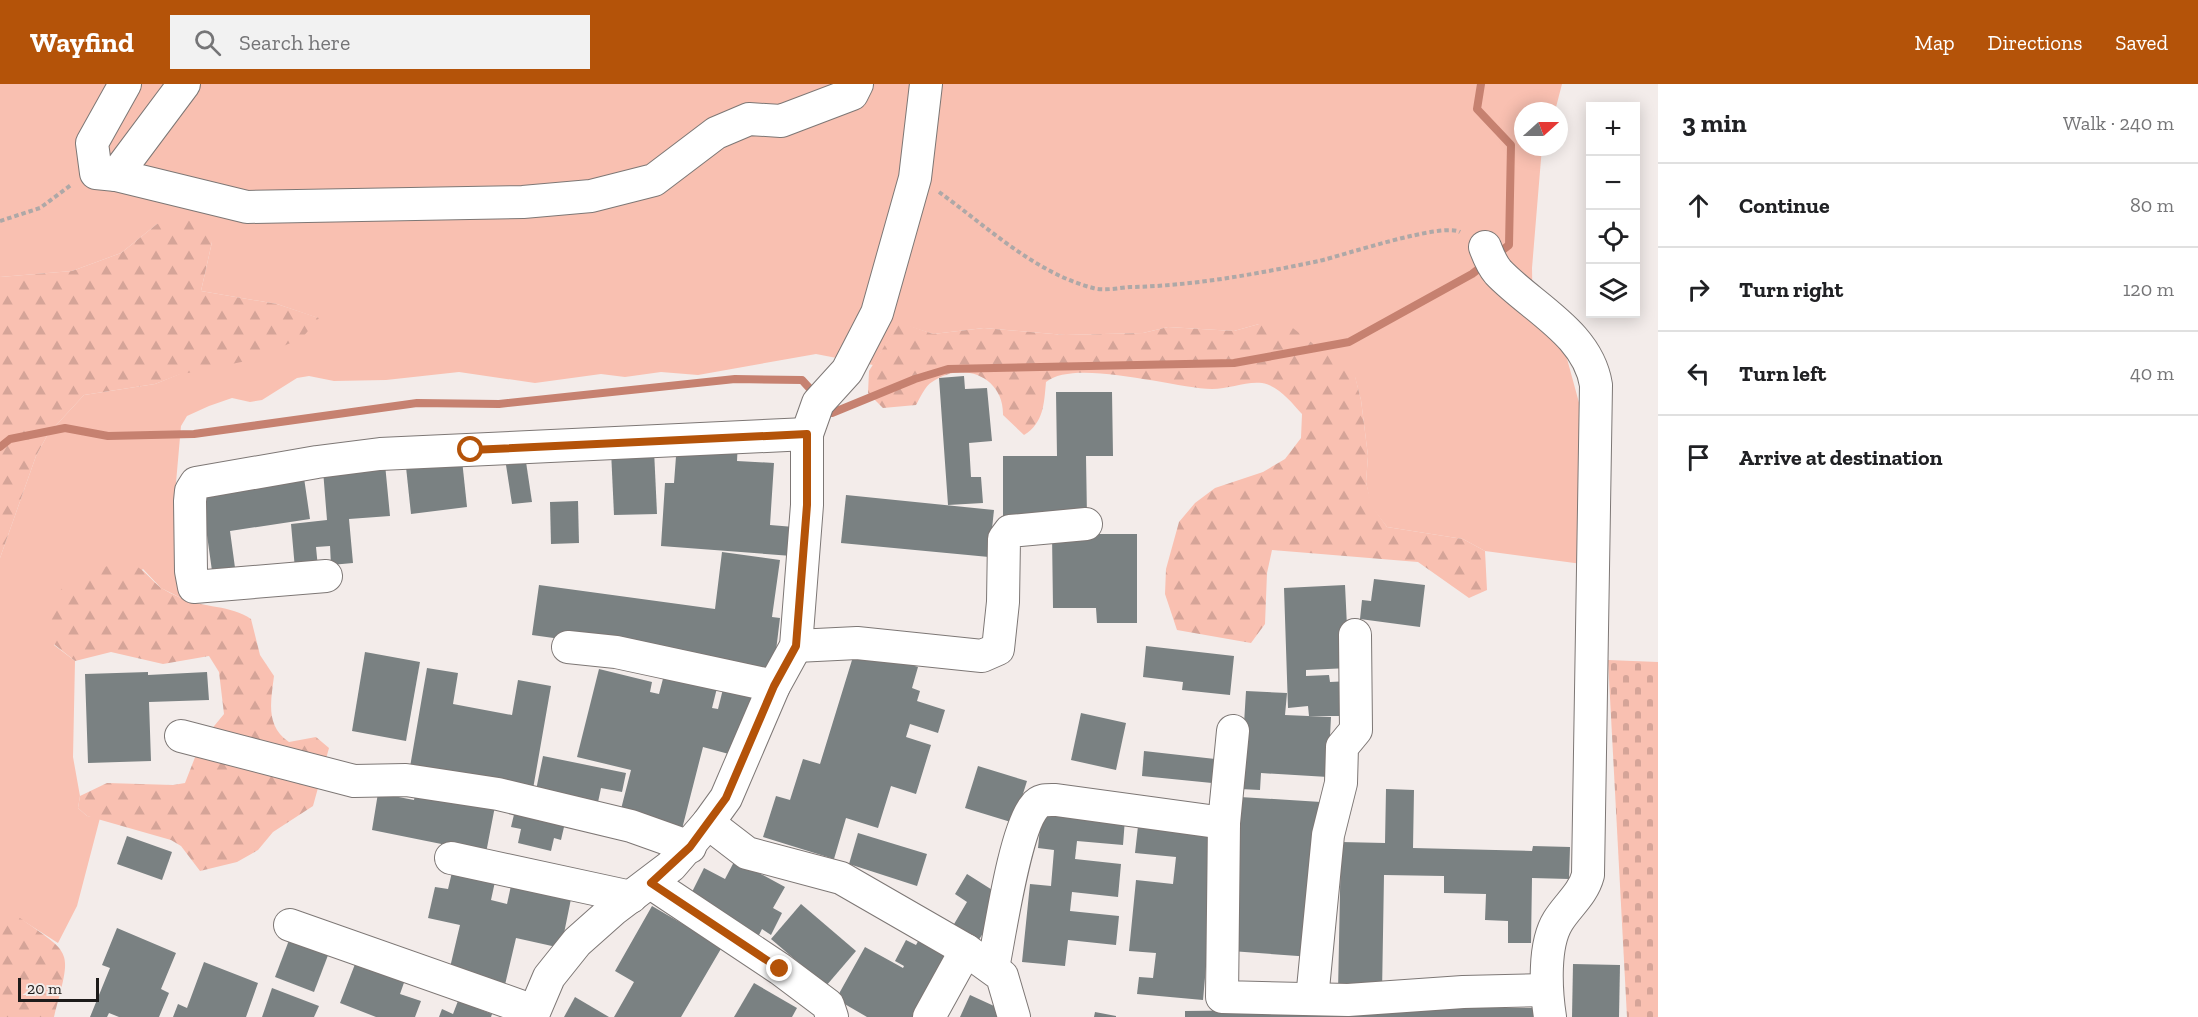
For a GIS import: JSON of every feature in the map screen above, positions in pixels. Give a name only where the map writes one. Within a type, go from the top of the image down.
[{"type":"street","points":[[106,174],[92,143],[125,84]]},
{"type":"street","points":[[106,174],[184,84]]},
{"type":"street","points":[[106,174],[247,207],[524,202],[591,196],[654,180],[716,133],[749,119],[781,121],[852,94],[857,84]]},
{"type":"street","points":[[290,925],[533,1014],[549,977],[578,942],[641,890],[699,835],[726,798],[774,686],[796,646],[807,505],[807,434],[818,403],[844,376],[877,313],[915,178],[926,84]]},
{"type":"street","points":[[1233,731],[1224,824],[1222,998],[1548,1003],[1553,929],[1579,894],[1588,875],[1596,385],[1591,362],[1578,344],[1490,258]]},
{"type":"street","points":[[326,576],[194,587],[191,564],[191,490],[196,483],[317,462],[380,454],[807,434]]},
{"type":"street","points":[[796,646],[857,643],[982,656],[998,649],[1003,602],[1004,539],[1010,531],[1086,524]]},
{"type":"street","points":[[1312,999],[1328,835],[1341,783],[1342,747],[1356,730],[1355,635]]},
{"type":"street","points":[[568,647],[616,652],[774,686]]},
{"type":"street","points":[[181,736],[354,781],[406,780],[498,794],[631,826],[699,835],[747,853],[841,878],[993,968],[1002,976],[1014,1017]]},
{"type":"street","points":[[993,968],[1022,836],[1033,808],[1040,802],[1056,800],[1224,824]]},
{"type":"street","points":[[450,858],[641,890],[780,969],[828,1005],[832,1017]]},
{"type":"street","points":[[929,1017],[966,950]]},
{"type":"path","points":[[0,221],[40,208],[74,183],[106,174]]},
{"type":"path","points":[[915,178],[934,188],[983,226],[1047,268],[1095,288],[1183,286],[1317,261],[1425,232],[1454,229],[1490,258]]},
{"type":"green space","points":[[0,84],[1562,84],[1557,102],[1514,102],[1514,156],[1541,156],[1532,268],[1533,322],[1553,336],[1566,355],[1587,432],[1582,564],[1485,551],[1463,539],[1387,527],[1371,506],[1366,482],[1368,456],[1361,400],[1355,377],[1259,324],[1234,331],[1168,327],[1143,333],[1065,335],[984,328],[933,334],[899,323],[873,365],[816,354],[698,375],[661,372],[625,377],[601,374],[535,383],[459,372],[386,380],[334,381],[309,376],[297,378],[262,400],[250,402],[232,398],[209,406],[187,416],[181,426],[175,494],[183,599],[161,588],[143,569],[54,645],[75,661],[73,757],[80,796],[78,808],[87,816],[100,818],[77,906],[58,943],[22,920],[0,922],[0,558],[36,456],[48,434],[84,395],[155,384],[318,318],[277,304],[201,291],[212,242],[157,224],[121,253],[72,271],[0,277]]},
{"type":"green space","points":[[180,218],[204,225],[212,242],[201,291],[277,304],[319,318],[302,338],[251,360],[178,375],[155,384],[84,395],[48,434],[36,456],[0,558],[0,277],[72,271],[121,253],[157,224]]},
{"type":"green space","points":[[899,322],[933,334],[984,328],[1065,335],[1143,333],[1168,327],[1234,331],[1259,324],[1285,322],[1355,376],[1361,400],[1368,456],[1366,482],[1372,506],[1387,527],[1463,539],[1485,551],[1487,590],[1469,598],[1418,562],[1272,550],[1267,573],[1265,624],[1251,643],[1177,630],[1165,594],[1166,569],[1179,522],[1195,503],[1215,488],[1263,472],[1285,459],[1301,438],[1302,414],[1294,405],[1279,391],[1262,383],[1212,389],[1101,373],[1060,375],[1046,382],[1042,412],[1036,425],[1024,435],[1003,415],[1002,402],[997,391],[989,382],[968,373],[956,373],[929,384],[916,405],[883,408],[868,393],[869,371]]},
{"type":"green space","points":[[118,563],[132,564],[146,573],[160,587],[181,598],[198,604],[235,611],[251,619],[260,655],[274,676],[271,712],[276,728],[289,742],[316,737],[329,748],[313,806],[273,832],[258,850],[237,862],[200,871],[181,846],[171,840],[87,816],[78,808],[80,796],[107,783],[173,785],[185,783],[201,742],[224,714],[219,672],[209,656],[163,664],[111,652],[75,661],[55,645],[40,622],[55,597],[71,581],[80,576]]},
{"type":"green space","points":[[1608,660],[1658,662],[1658,1017],[1627,1017]]},
{"type":"green space","points":[[17,916],[59,947],[64,956],[64,978],[54,1017],[0,1017],[0,921]]},
{"type":"building","points":[[964,376],[965,389],[987,388],[992,441],[969,443],[971,477],[981,477],[983,503],[948,505],[939,378]]},
{"type":"building","points":[[1056,392],[1112,392],[1113,456],[1086,456],[1087,517],[1003,517],[1003,456],[1057,456]]},
{"type":"building","points":[[738,441],[737,461],[774,463],[770,525],[794,527],[792,556],[661,546],[665,483],[674,483],[677,443]]},
{"type":"building","points":[[654,450],[657,514],[614,515],[611,451]]},
{"type":"building","points":[[462,460],[467,507],[411,514],[406,467]]},
{"type":"building","points":[[526,462],[532,502],[512,504],[506,465]]},
{"type":"building","points":[[385,464],[390,516],[349,519],[353,563],[331,565],[330,546],[316,547],[318,568],[295,569],[291,524],[327,520],[323,470]]},
{"type":"building","points":[[303,471],[310,519],[230,531],[236,575],[213,578],[200,485]]},
{"type":"building","points":[[846,495],[994,510],[989,557],[841,543]]},
{"type":"building","points":[[578,501],[579,543],[551,544],[550,502]]},
{"type":"building","points":[[1052,534],[1137,534],[1137,623],[1097,623],[1096,608],[1053,608]]},
{"type":"building","points":[[722,552],[780,560],[772,617],[780,618],[773,675],[748,665],[532,635],[539,585],[715,609]]},
{"type":"building","points":[[1374,579],[1425,585],[1420,627],[1360,619],[1362,600],[1371,601]]},
{"type":"building","points":[[1345,585],[1349,668],[1306,670],[1306,676],[1329,675],[1330,682],[1350,681],[1352,716],[1309,716],[1308,706],[1288,708],[1284,588]]},
{"type":"building","points":[[1146,646],[1234,656],[1230,695],[1182,690],[1183,682],[1143,677]]},
{"type":"building","points":[[856,647],[918,667],[912,688],[920,691],[917,701],[945,710],[938,733],[910,724],[906,737],[931,745],[916,794],[891,786],[878,828],[846,818],[834,859],[763,837],[776,796],[790,800],[803,759],[820,764]]},
{"type":"building","points":[[365,652],[420,662],[406,741],[352,731]]},
{"type":"building","points":[[427,668],[458,673],[453,704],[512,715],[518,680],[551,686],[533,789],[410,767]]},
{"type":"building","points":[[599,669],[652,682],[650,692],[659,694],[665,671],[718,684],[712,708],[718,709],[725,681],[764,691],[740,757],[703,747],[682,829],[620,813],[631,770],[577,757]]},
{"type":"building","points":[[148,672],[148,675],[207,672],[209,700],[149,702],[151,761],[88,763],[85,674]]},
{"type":"building","points":[[1246,691],[1287,693],[1285,715],[1331,717],[1328,777],[1261,773],[1260,790],[1240,789]]},
{"type":"building","points":[[1081,713],[1126,723],[1116,770],[1071,760]]},
{"type":"building","points":[[1144,751],[1224,760],[1222,784],[1142,776]]},
{"type":"building","points":[[543,756],[626,773],[622,792],[601,788],[597,807],[535,795]]},
{"type":"building","points":[[978,766],[1027,781],[1014,823],[965,808]]},
{"type":"building","points":[[417,786],[496,801],[486,853],[372,830],[378,793],[414,800]]},
{"type":"building","points":[[1386,789],[1414,790],[1413,848],[1532,851],[1533,846],[1570,847],[1569,879],[1532,878],[1531,943],[1508,943],[1508,921],[1485,920],[1486,894],[1444,893],[1444,876],[1384,875],[1382,993],[1338,992],[1341,842],[1385,843]]},
{"type":"building","points":[[1240,797],[1321,802],[1312,957],[1231,951]]},
{"type":"building","points":[[517,802],[567,814],[561,840],[554,838],[551,851],[518,843],[521,829],[511,827]]},
{"type":"building","points":[[1042,806],[1125,819],[1123,845],[1077,841],[1075,859],[1121,864],[1118,897],[1072,892],[1070,911],[1119,916],[1116,945],[1068,940],[1065,966],[1022,962],[1030,884],[1051,886],[1054,850],[1038,848]]},
{"type":"building","points":[[1138,826],[1218,833],[1203,1000],[1137,994],[1139,977],[1153,978],[1156,953],[1129,951],[1136,880],[1173,884],[1176,857],[1135,853]]},
{"type":"building","points":[[858,833],[927,854],[917,886],[849,864]]},
{"type":"building","points":[[127,836],[172,852],[162,880],[117,864]]},
{"type":"building","points":[[735,860],[785,887],[773,908],[782,913],[771,935],[762,929],[756,941],[690,896],[704,868],[725,879]]},
{"type":"building","points":[[453,868],[496,877],[491,900],[507,904],[512,881],[572,894],[561,948],[516,938],[504,989],[448,976],[460,925],[428,918],[435,887],[448,889]]},
{"type":"building","points":[[967,874],[1005,898],[975,946],[950,931],[967,902],[955,894]]},
{"type":"building","points":[[801,904],[856,951],[826,986],[771,939]]},
{"type":"building","points":[[652,906],[722,947],[681,1017],[614,1017],[634,982],[615,971]]},
{"type":"building","points":[[117,928],[176,953],[161,989],[169,993],[159,1017],[119,1017],[109,1013],[107,1017],[90,1017],[110,968],[102,965]]},
{"type":"building","points":[[922,934],[959,956],[918,1017],[867,1017],[836,999],[865,947],[903,968],[904,966],[895,961],[906,940],[916,945]]},
{"type":"building","points":[[291,935],[330,950],[314,992],[275,977]]},
{"type":"building","points":[[357,959],[406,977],[400,994],[421,1001],[415,1017],[376,1017],[340,1003]]},
{"type":"building","points":[[204,962],[258,983],[246,1017],[173,1017],[178,1004],[187,1008]]},
{"type":"building","points":[[1573,964],[1620,965],[1619,1017],[1572,1017]]},
{"type":"building","points":[[754,983],[797,1008],[792,1017],[734,1017]]},
{"type":"building","points":[[272,988],[319,1006],[314,1017],[262,1017]]},
{"type":"building","points":[[970,995],[1005,1011],[1003,1017],[960,1017]]},
{"type":"building","points":[[575,997],[609,1017],[564,1017]]},
{"type":"building","points":[[458,1001],[492,1014],[491,1017],[439,1017],[442,1009],[453,1014]]},
{"type":"building","points":[[1537,1008],[1537,1017],[1185,1017],[1185,1011]]},
{"type":"building","points":[[1095,1012],[1116,1016],[1116,1017],[1094,1017]]},
{"type":"waterway","points":[[1481,84],[1477,109],[1511,145],[1509,245],[1495,256]]},
{"type":"waterway","points":[[0,447],[10,439],[65,428],[108,436],[194,434],[417,403],[499,404],[735,379],[802,380],[832,413],[915,379],[948,369],[1234,363],[1349,342],[1472,274],[1485,264]]},
{"type":"route","points":[[471,450],[807,434],[807,505],[796,646],[774,686],[726,798],[690,847],[651,883],[780,969]]}]
